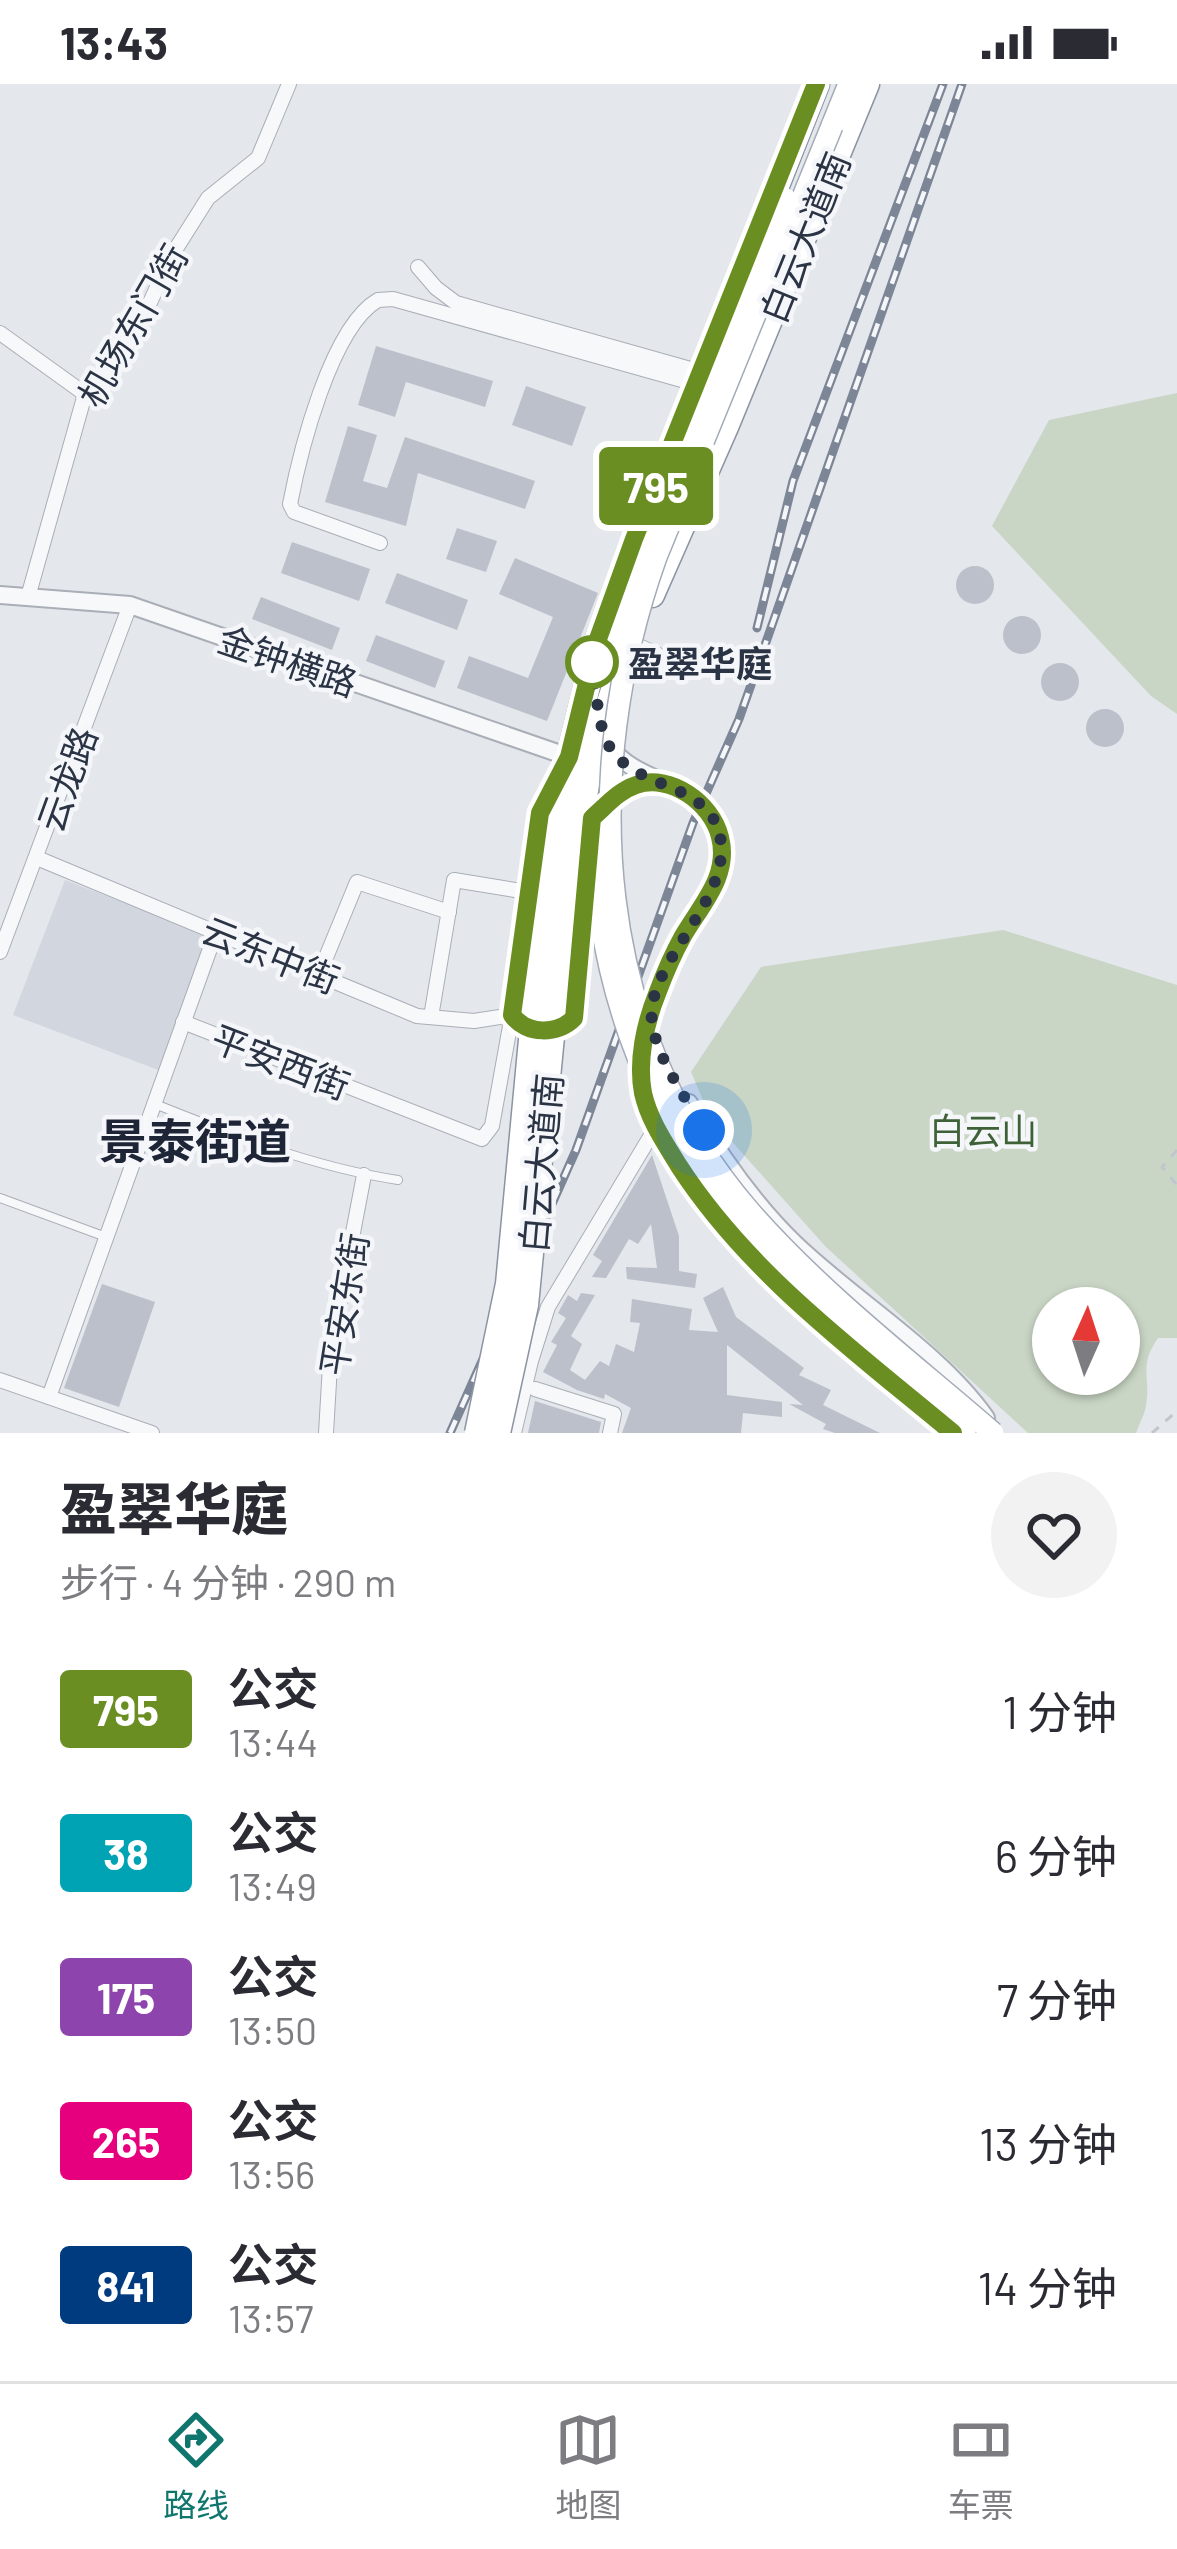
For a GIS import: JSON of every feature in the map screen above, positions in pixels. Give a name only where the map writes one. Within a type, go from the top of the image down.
[{"type":"highway","name":"白云大道南","points":[[477,1433],[508,1284],[546,898],[569,757],[598,639],[817,84]]},
{"type":"highway","name":"白云大道南","points":[[498,1433],[526,1305],[546,898],[582,803],[602,721],[632,639],[726,427],[867,84]]},
{"type":"main road","points":[[832,84],[825,123],[656,557],[622,670],[609,767],[614,902],[645,1032],[684,1120],[727,1184],[802,1267],[995,1433]]},
{"type":"main road","points":[[849,84],[825,123],[625,602],[606,678],[596,750],[597,887],[613,978],[630,1037],[669,1127],[736,1221],[791,1278],[965,1433]]},
{"type":"street","name":"机场东门街","points":[[28,596],[85,394],[140,324],[172,255],[208,198],[258,158],[289,84]]},
{"type":"street","points":[[418,267],[456,303],[698,378]]},
{"type":"street","points":[[380,543],[294,512],[290,504],[301,449],[344,336],[378,300],[393,299],[698,378]]},
{"type":"street","points":[[0,333],[85,394]]},
{"type":"street","name":"金钟横路","points":[[0,595],[130,605],[569,757]]},
{"type":"street","name":"云龙路","points":[[0,952],[130,605]]},
{"type":"street","points":[[602,721],[613,752],[696,799],[710,814],[721,840],[721,870],[683,937],[651,1009],[641,1058],[642,1089],[656,1127],[701,1198],[761,1266],[953,1433]]},
{"type":"street","points":[[431,1017],[454,880],[546,898],[512,1015],[522,1027],[544,1030],[559,1029],[574,1018],[602,721]]},
{"type":"street","points":[[592,818],[634,785],[662,783]]},
{"type":"street","name":"云东中街","points":[[37,858],[417,1016],[474,1021],[512,1015]]},
{"type":"street","points":[[320,973],[357,882],[449,912]]},
{"type":"street","points":[[183,1022],[216,932]]},
{"type":"street","points":[[651,1009],[662,1054],[677,1082],[704,1130],[764,1212],[952,1380],[995,1433]]},
{"type":"street","name":"平安西街","points":[[49,1397],[183,1022],[482,1138],[491,1126],[512,1015]]},
{"type":"street","points":[[514,1433],[548,1307],[656,1127]]},
{"type":"street","name":"平安东街","points":[[326,1433],[331,1348],[364,1175]]},
{"type":"street","points":[[0,1380],[152,1433]]},
{"type":"street","points":[[535,1389],[614,1414],[610,1433]]},
{"type":"lane","points":[[632,639],[659,652]]},
{"type":"lane","points":[[154,1103],[253,1143],[398,1180]]},
{"type":"lane","points":[[0,1198],[106,1237]]},
{"type":"path","points":[[1177,1150],[1162,1167],[1177,1185]]},
{"type":"path","points":[[1152,1433],[1177,1411]]},
{"type":"shaded area","points":[[65,880],[213,937],[161,1071],[13,1015]]},
{"type":"green space","points":[[1177,393],[1177,714],[1151,696],[992,526],[1049,420]]},
{"type":"green space","name":"白云山","points":[[1003,930],[1177,985],[1177,1338],[1158,1338],[1152,1348],[1145,1408],[1136,1433],[1028,1433],[825,1246],[710,1117],[691,1072],[761,967]]},
{"type":"building","points":[[376,346],[493,381],[485,407],[406,382],[395,417],[358,405]]},
{"type":"building","points":[[526,386],[586,407],[572,446],[512,425]]},
{"type":"building","points":[[348,426],[377,435],[363,481],[387,488],[405,437],[535,481],[525,509],[418,473],[406,526],[325,502]]},
{"type":"building","points":[[457,528],[497,541],[486,572],[446,559]]},
{"type":"building","points":[[292,542],[370,569],[359,601],[281,573]]},
{"type":"building","points":[[515,558],[598,593],[547,721],[457,688],[469,656],[528,678],[553,617],[499,594]]},
{"type":"building","points":[[975,566],[988,572],[994,585],[988,598],[975,604],[962,598],[956,585],[962,572]]},
{"type":"building","points":[[397,573],[468,600],[457,630],[385,603]]},
{"type":"building","points":[[261,597],[340,628],[332,650],[252,619]]},
{"type":"building","points":[[1022,616],[1035,622],[1041,635],[1035,648],[1022,654],[1009,648],[1003,635],[1009,622]]},
{"type":"building","points":[[376,635],[445,661],[435,688],[366,661]]},
{"type":"building","points":[[1060,663],[1073,669],[1079,682],[1073,695],[1060,701],[1047,695],[1041,682],[1047,669]]},
{"type":"building","points":[[1105,709],[1118,715],[1124,728],[1118,741],[1105,747],[1092,741],[1086,728],[1092,715]]},
{"type":"building","points":[[652,1155],[679,1236],[679,1271],[697,1274],[695,1288],[627,1279],[626,1267],[657,1268],[651,1224],[638,1244],[629,1239],[606,1278],[592,1277],[602,1261],[593,1255]]},
{"type":"building","points":[[102,1284],[155,1302],[119,1407],[64,1388]]},
{"type":"building","points":[[723,1287],[736,1317],[804,1368],[799,1375],[831,1390],[823,1405],[880,1433],[823,1429],[826,1424],[789,1404],[803,1405],[727,1345],[727,1395],[782,1402],[782,1417],[743,1413],[741,1433],[622,1433],[631,1408],[605,1394],[604,1399],[577,1390],[543,1372],[557,1345],[551,1342],[566,1318],[558,1313],[568,1295],[577,1301],[581,1293],[595,1295],[571,1336],[582,1344],[570,1370],[585,1380],[600,1361],[609,1366],[616,1344],[634,1352],[640,1323],[630,1322],[632,1299],[692,1309],[689,1330],[718,1332],[703,1298]]},
{"type":"building","points":[[535,1401],[601,1422],[599,1433],[528,1433]]},
{"type":"railway","points":[[757,628],[793,481],[943,84]]},
{"type":"railway","points":[[450,1433],[576,1150],[693,823],[739,719],[962,84]]},
{"type":"bus line","name":"795","points":[[816,84],[634,539],[598,639],[569,757],[540,813],[512,1015],[522,1027],[544,1030],[559,1029],[574,1018],[592,818],[619,794],[650,782],[696,799],[710,814],[721,840],[721,870],[683,937],[651,1009],[641,1058],[648,1110],[691,1183],[724,1227],[818,1320],[953,1433]]},
{"type":"place","name":"盈翠华庭","points":[[592,662]]},
{"type":"district","name":"景泰街道","points":[[195,1140]]},
{"type":"route","points":[[592,662],[604,736],[613,752],[642,773],[696,799],[710,814],[721,840],[721,870],[683,937],[651,1009],[662,1054],[704,1130]]}]
